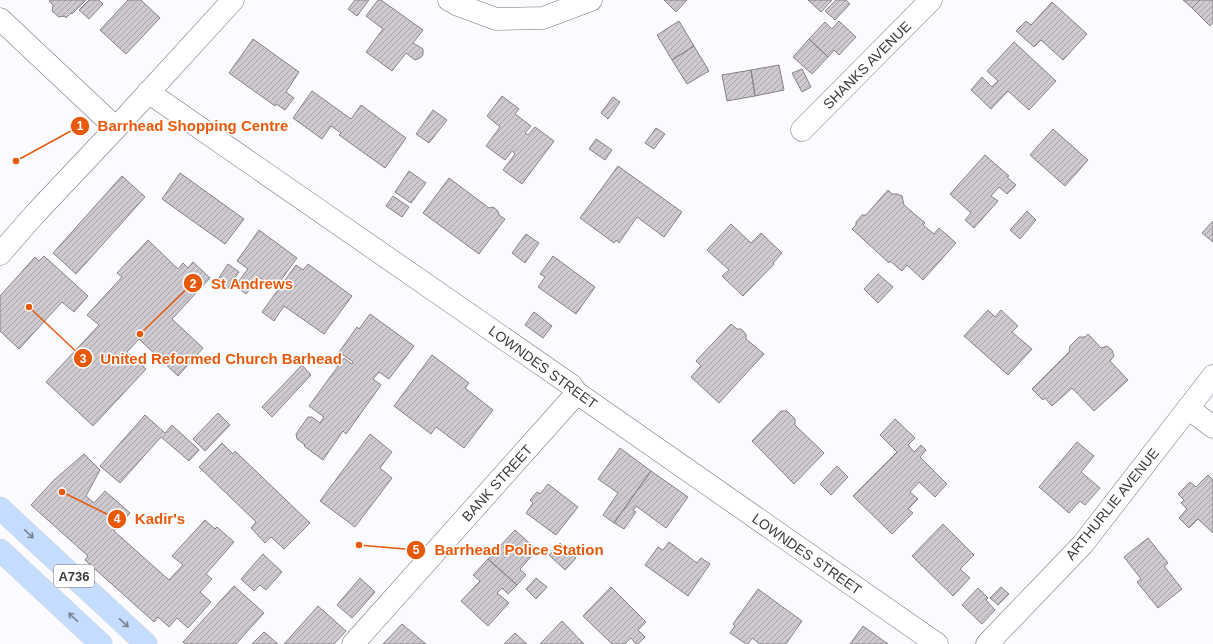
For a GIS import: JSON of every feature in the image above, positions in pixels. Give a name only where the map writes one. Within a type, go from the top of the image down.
[{"type":"main road","name":"A736","points":[[0,508],[146,644]]},
{"type":"main road","name":"A736","points":[[0,550],[101,644]]},
{"type":"street","points":[[0,254],[232,0]]},
{"type":"street","points":[[449,0],[458,6],[496,19],[543,18],[591,0]]},
{"type":"street","name":"SHANKS AVENUE","points":[[802,130],[919,4]]},
{"type":"street","points":[[0,19],[116,128]]},
{"type":"street","name":"LOWNDES STREET","points":[[148,92],[571,385],[577,393],[936,644]]},
{"type":"street","name":"ARTHURLIE AVENUE","points":[[987,644],[1083,544],[1213,376]]},
{"type":"street","name":"BANK STREET","points":[[353,644],[577,393]]},
{"type":"street","points":[[1188,408],[1213,427]]},
{"type":"building","points":[[86,0],[66,18],[65,16],[59,17],[52,11],[53,5],[49,1]]},
{"type":"building","points":[[89,0],[99,0],[103,4],[89,19],[79,10]]},
{"type":"building","points":[[128,0],[141,0],[160,18],[126,54],[100,30]]},
{"type":"building","points":[[355,0],[369,0],[357,16],[348,9]]},
{"type":"building","points":[[378,0],[381,0],[423,30],[413,43],[423,49],[423,55],[415,60],[406,53],[392,71],[366,52],[383,29],[366,16]]},
{"type":"building","points":[[664,0],[687,0],[676,12]]},
{"type":"building","points":[[808,0],[832,0],[821,12]]},
{"type":"building","points":[[836,0],[846,0],[850,4],[835,20],[825,11]]},
{"type":"building","points":[[1183,0],[1200,0],[1192,8]]},
{"type":"building","points":[[1200,0],[1213,0],[1213,22],[1210,26],[1192,8]]},
{"type":"building","points":[[1052,2],[1087,34],[1063,60],[1041,40],[1034,47],[1016,31],[1026,21],[1031,25]]},
{"type":"building","points":[[679,21],[694,46],[672,60],[657,35]]},
{"type":"building","points":[[839,21],[856,37],[839,55],[834,50],[828,57],[809,39],[825,22],[832,29]]},
{"type":"building","points":[[253,39],[299,72],[286,92],[294,98],[285,110],[276,104],[275,106],[229,73]]},
{"type":"building","points":[[809,39],[828,57],[812,74],[793,57]]},
{"type":"building","points":[[1014,42],[1056,81],[1029,110],[1008,91],[991,109],[971,90],[982,77],[992,87],[998,81],[987,71]]},
{"type":"building","points":[[694,46],[709,71],[687,84],[672,60]]},
{"type":"building","points":[[779,65],[784,90],[755,96],[751,70]]},
{"type":"building","points":[[802,69],[811,87],[802,92],[792,73]]},
{"type":"building","points":[[751,70],[755,96],[727,101],[722,75]]},
{"type":"building","points":[[312,91],[351,119],[361,105],[406,138],[385,168],[339,135],[341,133],[331,126],[322,139],[293,118]]},
{"type":"building","points":[[502,96],[519,109],[515,114],[531,126],[525,133],[528,135],[535,127],[554,141],[522,184],[503,170],[515,154],[512,151],[505,160],[486,146],[500,127],[487,116]]},
{"type":"building","points":[[613,97],[620,102],[608,119],[601,113]]},
{"type":"building","points":[[433,110],[447,120],[429,143],[416,134]]},
{"type":"building","points":[[656,128],[665,134],[654,149],[645,143]]},
{"type":"building","points":[[1053,129],[1088,160],[1065,186],[1030,155]]},
{"type":"building","points":[[596,139],[612,150],[605,160],[589,149]]},
{"type":"building","points":[[985,155],[1009,176],[1007,177],[1016,185],[1007,194],[999,187],[991,196],[998,201],[974,228],[965,220],[971,213],[950,194]]},
{"type":"building","points":[[618,166],[682,212],[664,237],[637,217],[619,243],[616,240],[614,243],[580,218]]},
{"type":"building","points":[[409,171],[426,183],[411,203],[395,192]]},
{"type":"building","points":[[180,173],[244,219],[225,244],[162,199]]},
{"type":"building","points":[[122,176],[145,197],[76,274],[53,253]]},
{"type":"building","points":[[449,178],[489,208],[493,207],[498,211],[499,215],[505,219],[479,254],[423,213]]},
{"type":"building","points":[[888,190],[892,194],[902,196],[904,205],[925,223],[923,225],[934,234],[939,228],[956,243],[923,280],[907,265],[902,271],[890,261],[889,263],[852,229],[862,215],[866,215]]},
{"type":"building","points":[[393,196],[409,207],[402,217],[386,206]]},
{"type":"building","points":[[1027,211],[1036,220],[1020,239],[1010,230]]},
{"type":"building","points":[[1213,221],[1213,242],[1202,233]]},
{"type":"building","points":[[731,224],[751,243],[761,233],[782,253],[773,263],[774,264],[743,296],[722,276],[729,270],[707,250]]},
{"type":"building","points":[[259,230],[297,258],[275,288],[259,277],[246,294],[235,286],[248,269],[237,261]]},
{"type":"building","points":[[526,234],[539,243],[525,263],[512,253]]},
{"type":"building","points":[[148,240],[178,269],[183,263],[188,268],[193,262],[210,278],[172,319],[203,348],[178,376],[139,339],[127,352],[146,369],[93,426],[46,382],[99,325],[87,315],[122,277],[117,273]]},
{"type":"building","points":[[44,256],[88,296],[74,312],[62,302],[19,349],[0,331],[0,296],[35,257],[39,261]]},
{"type":"building","points":[[553,256],[595,287],[576,314],[538,287],[545,277],[540,274]]},
{"type":"building","points":[[228,264],[239,272],[227,289],[216,282]]},
{"type":"building","points":[[308,264],[352,296],[324,334],[284,306],[274,321],[262,312],[296,265],[303,270]]},
{"type":"building","points":[[878,274],[893,287],[878,303],[864,289]]},
{"type":"building","points":[[988,310],[995,317],[1001,310],[1018,326],[1012,332],[1032,349],[1008,375],[964,336]]},
{"type":"building","points":[[534,312],[552,326],[543,338],[525,325]]},
{"type":"building","points":[[370,314],[414,346],[389,379],[379,372],[373,379],[381,385],[346,434],[343,431],[323,460],[304,446],[305,445],[297,439],[296,434],[308,417],[312,417],[320,423],[324,417],[309,406],[344,358],[352,364],[353,362],[339,352],[357,327],[359,329]]},
{"type":"building","points":[[731,324],[737,329],[741,329],[746,334],[746,339],[764,354],[719,403],[691,377],[701,366],[696,361]]},
{"type":"building","points":[[1088,334],[1101,348],[1107,346],[1112,350],[1114,356],[1110,361],[1128,380],[1094,411],[1072,388],[1052,406],[1045,398],[1043,400],[1032,389],[1069,352],[1070,346],[1079,337],[1085,337]]},
{"type":"building","points":[[432,355],[469,383],[465,388],[493,410],[464,448],[436,427],[431,434],[394,406]]},
{"type":"building","points":[[302,365],[311,375],[272,417],[262,407]]},
{"type":"building","points":[[781,411],[787,411],[795,419],[795,425],[824,453],[794,484],[752,441]]},
{"type":"building","points":[[218,413],[230,425],[205,451],[193,439]]},
{"type":"building","points":[[145,415],[165,433],[172,425],[199,450],[189,461],[161,437],[120,483],[100,466]]},
{"type":"building","points":[[895,419],[915,438],[908,445],[914,452],[921,445],[926,450],[920,457],[947,484],[935,497],[919,482],[910,492],[918,499],[908,509],[913,513],[892,534],[853,496],[897,452],[880,435]]},
{"type":"building","points":[[370,434],[392,452],[380,468],[392,478],[355,527],[320,501]]},
{"type":"building","points":[[1077,442],[1094,456],[1081,472],[1100,488],[1085,505],[1080,501],[1069,513],[1039,487]]},
{"type":"building","points":[[222,443],[233,454],[235,451],[310,523],[284,549],[271,537],[265,543],[251,528],[256,522],[199,467]]},
{"type":"building","points":[[620,448],[651,471],[614,523],[603,515],[618,493],[598,479]]},
{"type":"building","points":[[84,454],[100,470],[86,496],[94,503],[105,491],[130,513],[114,531],[169,580],[183,565],[172,556],[205,520],[215,529],[217,527],[234,542],[206,574],[212,579],[200,592],[211,602],[188,628],[177,618],[169,627],[158,617],[154,622],[85,560],[88,556],[31,505],[54,480]]},
{"type":"building","points":[[837,466],[848,477],[831,495],[820,484]]},
{"type":"building","points":[[651,471],[688,497],[666,528],[636,506],[633,510],[636,512],[624,529],[614,523]]},
{"type":"building","points":[[1208,475],[1213,480],[1213,533],[1198,519],[1189,528],[1179,518],[1187,509],[1181,503],[1184,500],[1178,494],[1190,482],[1196,487]]},
{"type":"building","points":[[548,484],[578,507],[556,535],[526,513],[533,503],[530,500],[537,492],[540,494]]},
{"type":"building","points":[[943,524],[974,555],[960,569],[970,578],[953,596],[912,556]]},
{"type":"building","points":[[515,530],[537,550],[520,569],[526,575],[517,585],[488,559]]},
{"type":"building","points":[[1148,538],[1168,563],[1164,566],[1182,589],[1158,608],[1137,582],[1141,579],[1124,557]]},
{"type":"building","points":[[669,542],[697,563],[701,558],[710,564],[688,596],[645,565],[658,547],[663,550]]},
{"type":"building","points":[[560,543],[576,558],[565,570],[549,555]]},
{"type":"building","points":[[263,554],[282,572],[266,590],[260,585],[254,591],[241,579]]},
{"type":"building","points":[[488,559],[517,585],[508,594],[502,588],[497,593],[509,603],[488,626],[461,601],[480,581],[473,575]]},
{"type":"building","points":[[360,578],[375,592],[352,618],[337,605]]},
{"type":"building","points":[[536,578],[547,587],[536,599],[526,589]]},
{"type":"building","points":[[234,586],[264,613],[236,644],[185,644],[183,642]]},
{"type":"building","points":[[611,587],[646,622],[638,630],[645,637],[638,644],[636,644],[631,638],[625,644],[612,644],[583,616]]},
{"type":"building","points":[[1001,587],[1009,594],[998,605],[990,598]]},
{"type":"building","points":[[978,588],[988,598],[986,600],[995,610],[982,624],[962,605]]},
{"type":"building","points":[[758,589],[802,621],[786,644],[760,644],[752,638],[748,644],[746,644],[730,633],[735,626],[733,624]]},
{"type":"building","points":[[318,606],[346,631],[334,644],[284,644]]},
{"type":"building","points":[[562,621],[584,644],[540,644]]},
{"type":"building","points":[[402,624],[426,644],[383,644]]},
{"type":"building","points":[[863,626],[888,644],[850,644]]},
{"type":"building","points":[[264,632],[278,644],[252,644]]},
{"type":"building","points":[[515,633],[527,644],[504,644]]},
{"type":"place","name":"Barrhead Shopping Centre","points":[[16,161]]},
{"type":"place","name":"United Reformed Church Barhead","points":[[29,307]]},
{"type":"place","name":"St Andrews","points":[[140,334]]},
{"type":"place","name":"Kadir's","points":[[62,492]]},
{"type":"place","name":"Barrhead Police Station","points":[[359,545]]}]
